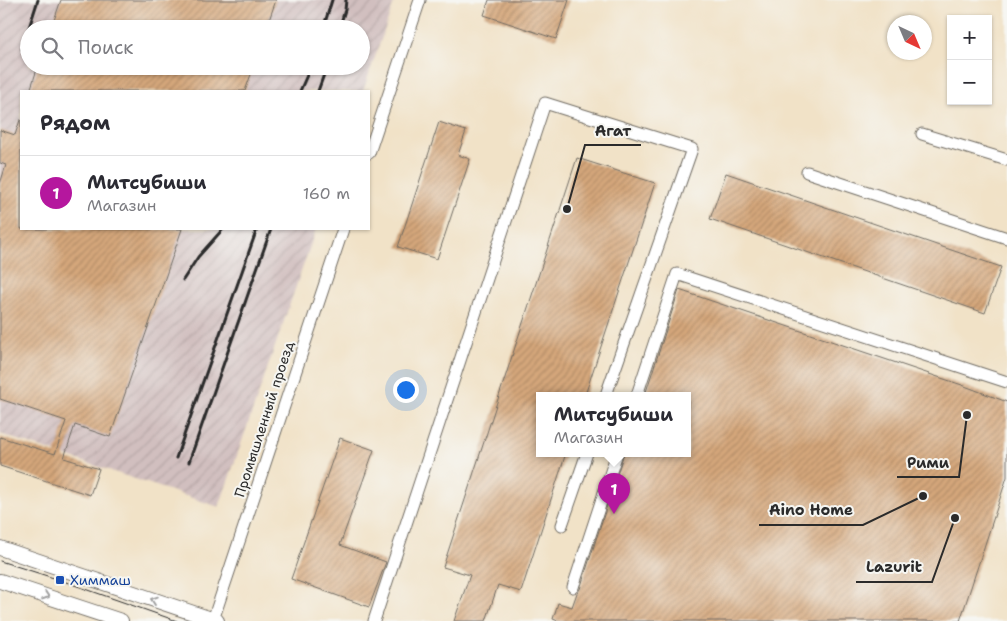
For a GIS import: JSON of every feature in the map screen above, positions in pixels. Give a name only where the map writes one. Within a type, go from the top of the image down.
[{"type":"main road","points":[[0,548],[215,620]]},
{"type":"main road","points":[[0,581],[116,620]]},
{"type":"lane","points":[[370,150],[420,0]]},
{"type":"lane","points":[[374,621],[545,104],[692,148],[607,392]]},
{"type":"lane","points":[[922,134],[1007,160]]},
{"type":"lane","points":[[807,172],[1007,238]]},
{"type":"lane","name":"Промышленный проезд","points":[[215,620],[343,230]]},
{"type":"lane","points":[[638,392],[677,274],[1007,382]]},
{"type":"lane","points":[[562,525],[586,457]]},
{"type":"lane","points":[[573,587],[617,457]]},
{"type":"shaded area","points":[[0,0],[395,0],[370,71],[370,20],[20,20],[20,75],[369,75],[363,90],[20,90],[20,230],[316,230],[219,507],[0,434]]},
{"type":"building","points":[[61,0],[276,0],[269,20],[54,20]]},
{"type":"building","points":[[489,0],[569,0],[556,39],[484,15]]},
{"type":"building","points":[[35,75],[251,75],[245,90],[30,90]]},
{"type":"building","points":[[20,120],[20,230],[182,230],[110,437],[75,425],[64,458],[99,469],[90,495],[0,466],[0,437],[55,454],[66,421],[0,399],[0,184],[6,165],[0,163],[0,130],[15,135]]},
{"type":"building","points":[[439,122],[466,131],[458,155],[470,159],[437,259],[398,247]]},
{"type":"building","points":[[577,158],[655,183],[586,392],[536,392],[536,457],[565,457],[521,592],[498,585],[486,621],[454,621],[470,575],[443,567]]},
{"type":"building","points":[[726,173],[1001,267],[985,313],[710,219]]},
{"type":"building","points":[[679,290],[962,385],[1007,402],[1007,477],[960,621],[558,621],[553,619],[558,603],[572,607],[580,589],[623,457],[691,457],[691,392],[646,392]]},
{"type":"building","points":[[340,438],[374,450],[340,545],[386,562],[369,607],[291,579]]},
{"type":"tram line","points":[[0,561],[177,621]]},
{"type":"railway","points":[[31,20],[38,0]]},
{"type":"railway","points":[[326,20],[332,0]]},
{"type":"railway","points":[[342,20],[346,0]]},
{"type":"railway","points":[[300,90],[307,75]]},
{"type":"railway","points":[[318,90],[324,75]]},
{"type":"railway","points":[[183,280],[198,257],[222,230]]},
{"type":"railway","points":[[176,458],[257,230]]},
{"type":"railway","points":[[189,462],[271,230]]},
{"type":"place","name":"Агат","points":[[567,209]]},
{"type":"place","name":"Рими","points":[[967,415]]},
{"type":"place","name":"Aino Home","points":[[923,496]]},
{"type":"place","name":"Митсубиши","points":[[614,514]]},
{"type":"place","name":"Lazurit","points":[[955,518]]},
{"type":"place","name":"Химмаш","points":[[60,580]]}]
